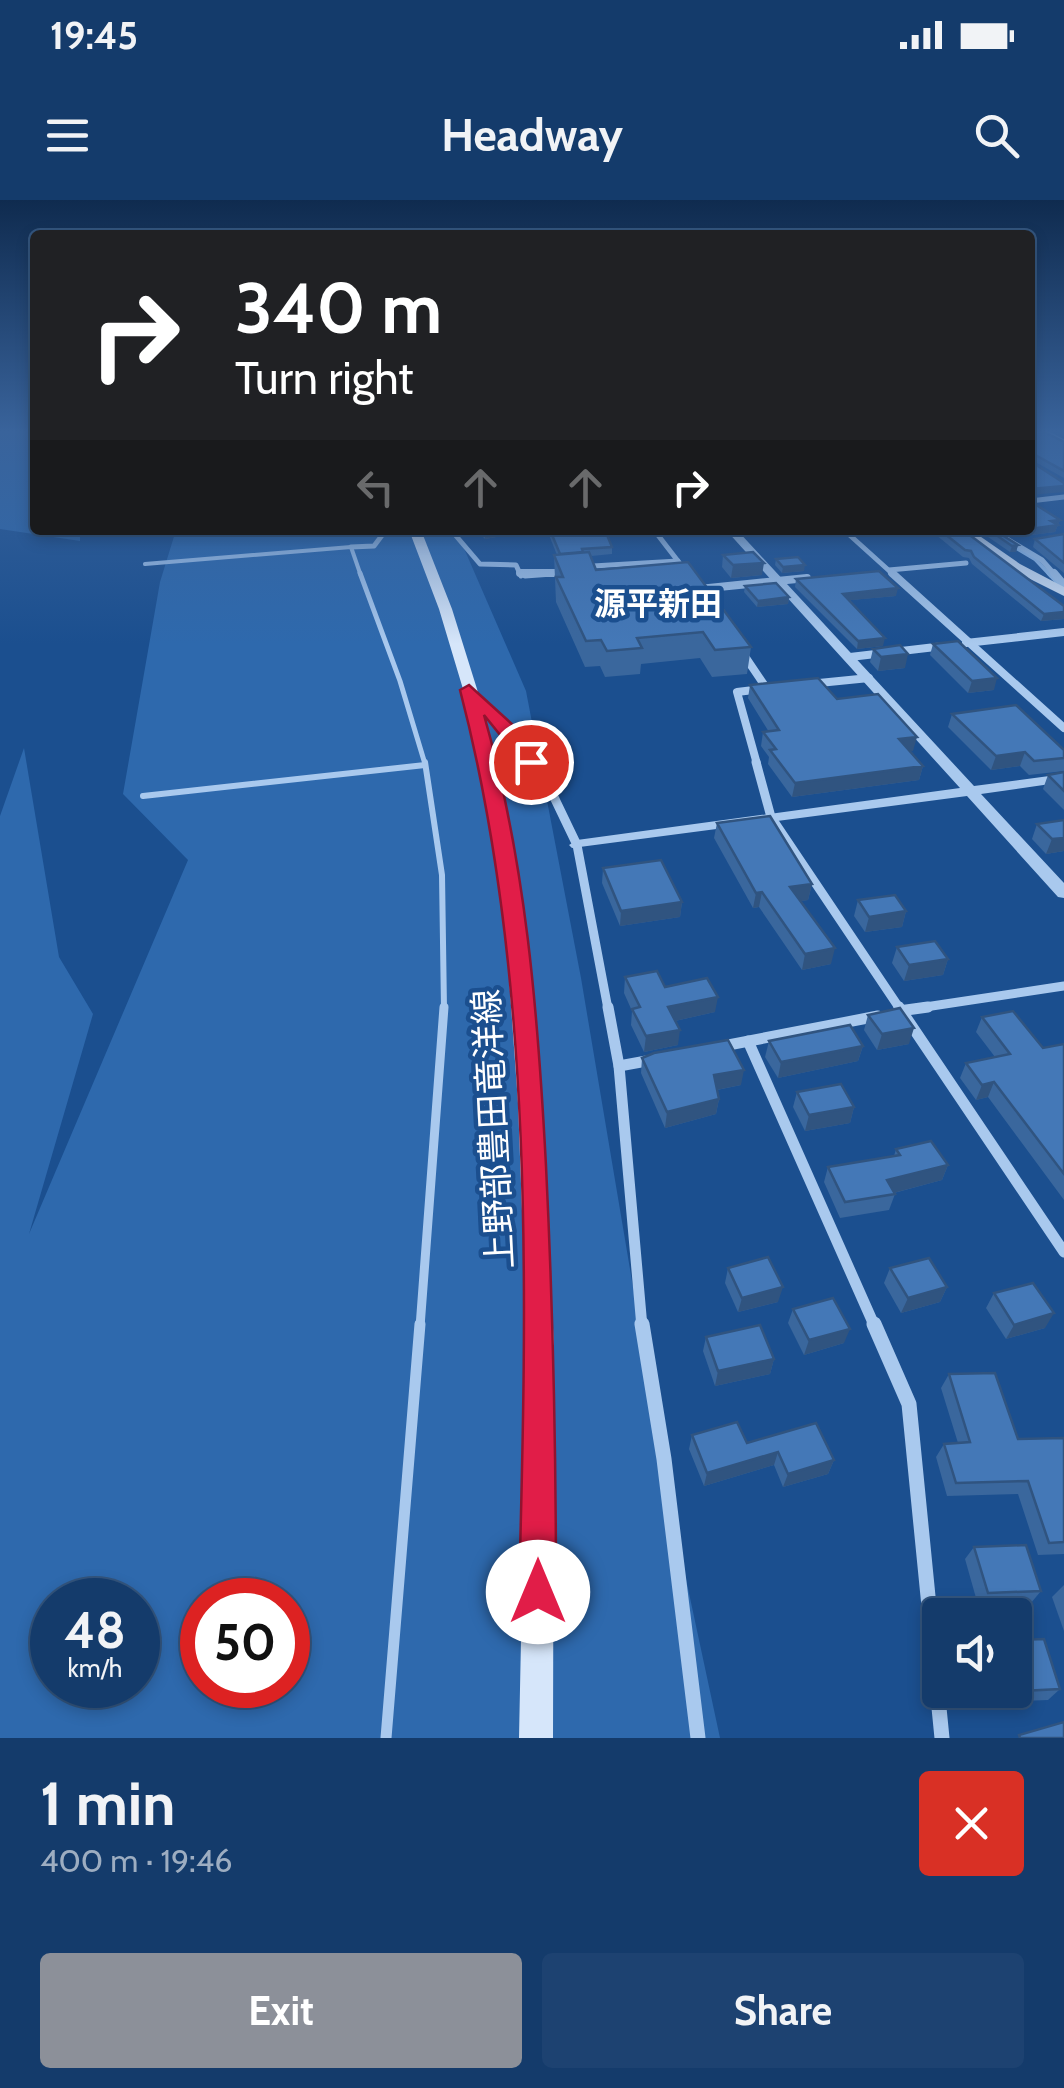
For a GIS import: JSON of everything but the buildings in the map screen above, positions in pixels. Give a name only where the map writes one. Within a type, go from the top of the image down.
[{"type":"main road","name":"上野部豊田竜洋線","points":[[417,535],[430,564],[494,781],[510,876],[528,1064],[541,1367],[536,1738]]},
{"type":"main road","points":[[970,535],[1016,566],[1064,588]]},
{"type":"street","points":[[351,547],[374,546],[382,535]]},
{"type":"street","points":[[455,535],[480,564],[516,564],[520,576],[596,571],[593,566],[678,561]]},
{"type":"street","points":[[658,535],[708,603]]},
{"type":"street","points":[[735,535],[1064,892]]},
{"type":"street","points":[[850,535],[1064,728]]},
{"type":"street","points":[[1001,535],[1042,560],[1064,588]]},
{"type":"street","points":[[1015,543],[1032,541]]},
{"type":"street","points":[[870,572],[966,563]]},
{"type":"street","points":[[699,589],[816,578]]},
{"type":"street","points":[[850,657],[1064,632]]},
{"type":"street","points":[[738,646],[767,689]]},
{"type":"street","points":[[801,685],[869,678]]},
{"type":"street","points":[[784,687],[737,692],[771,817],[1064,1252]]},
{"type":"street","points":[[469,690],[507,729],[531,762],[553,795],[577,845],[619,1066],[643,1335],[664,1458],[698,1738]]},
{"type":"street","points":[[577,845],[1064,778]]},
{"type":"street","points":[[711,1048],[904,1010],[1064,986]]},
{"type":"street","points":[[748,1041],[909,1404],[942,1738]]},
{"type":"street","points":[[619,1066],[674,1056]]},
{"type":"lane","points":[[146,564],[351,547],[407,700],[426,765],[442,882],[445,983],[440,1112],[386,1738]]},
{"type":"lane","points":[[143,796],[426,765]]},
{"type":"shaded area","points":[[0,501],[30,501],[30,534],[0,529]]},
{"type":"shaded area","points":[[40,535],[80,535],[80,541]]},
{"type":"shaded area","points":[[174,535],[458,535],[526,691],[581,978],[668,1495],[720,1738],[0,1738],[0,816],[24,748],[59,957],[93,1014],[29,1234],[188,860],[123,794],[160,582]]},
{"type":"waterway","points":[[1013,546],[1035,559],[1051,576]]},
{"type":"waterway","points":[[1049,573],[1064,589]]},
{"type":"district","name":"源平新田","points":[[658,603]]},
{"type":"route","points":[[531,762],[507,729],[469,690],[494,781],[510,876],[528,1064],[541,1367],[538,1592]]}]
